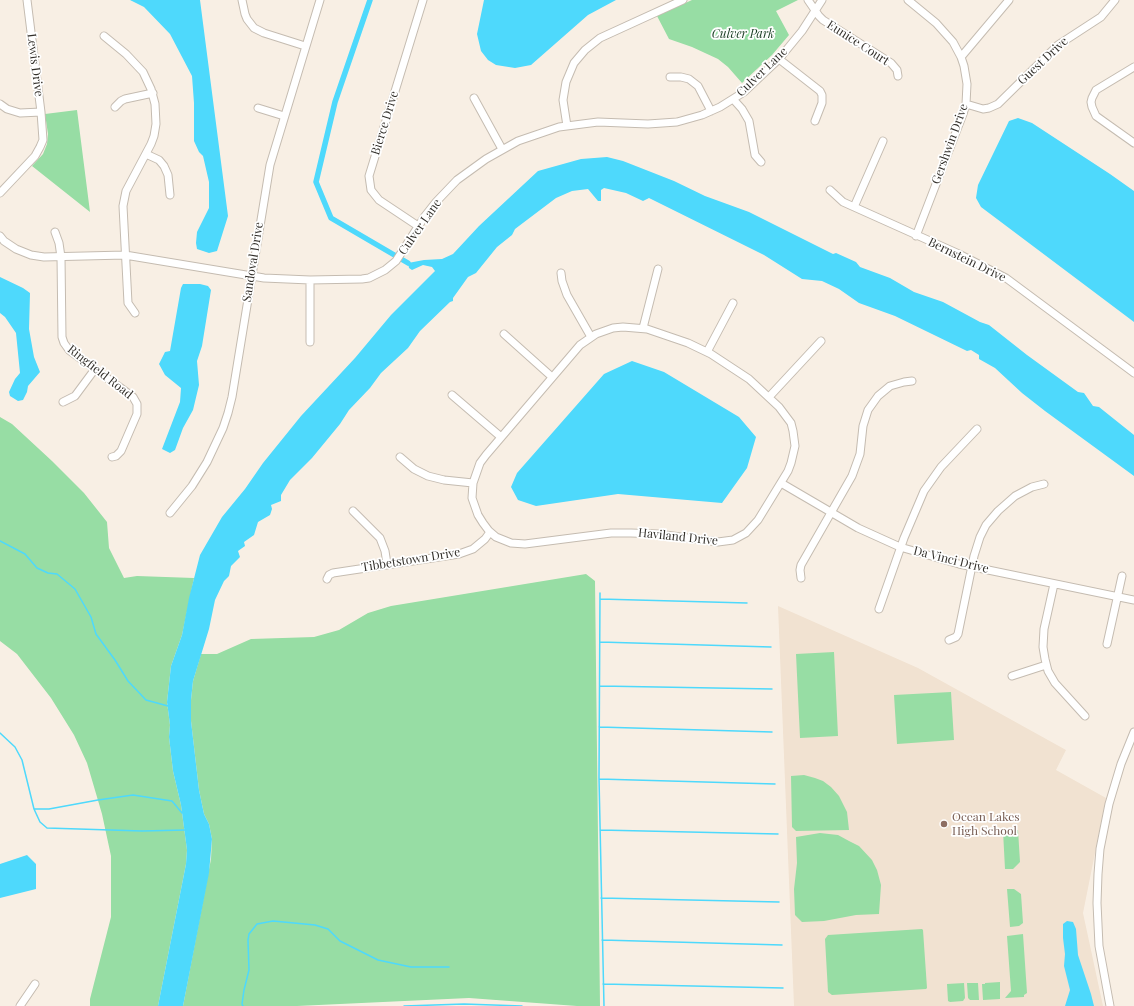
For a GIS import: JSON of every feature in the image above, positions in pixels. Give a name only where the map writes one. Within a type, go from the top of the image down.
[{"type":"street","name":"Lewis Drive","points":[[0,104],[7,109],[20,113],[41,112],[27,0]]},
{"type":"street","points":[[242,0],[245,14],[254,28],[264,33],[305,46]]},
{"type":"street","name":"Sandoval Drive","points":[[170,513],[200,474],[215,447],[223,428],[232,397],[270,165],[320,0]]},
{"type":"street","name":"Bierce Drive","points":[[418,226],[379,200],[371,190],[369,176],[423,0]]},
{"type":"street","points":[[567,126],[563,100],[566,82],[574,63],[585,50],[600,38],[683,0]]},
{"type":"street","name":"Eunice Court","points":[[808,0],[823,20],[894,66],[897,70],[898,76]]},
{"type":"street","name":"Culver Lane","points":[[0,236],[10,246],[24,253],[44,257],[125,255],[251,276],[310,280],[362,279],[377,274],[396,261],[418,226],[436,202],[457,180],[502,149],[536,134],[567,126],[598,122],[662,123],[687,120],[711,111],[733,99],[759,78],[779,59],[802,31],[822,0]]},
{"type":"street","name":"Gershwin Drive","points":[[908,0],[922,10],[947,34],[961,57],[967,84],[966,104],[963,114],[916,236]]},
{"type":"street","points":[[961,57],[1009,0]]},
{"type":"street","name":"Guest Drive","points":[[966,104],[983,109],[998,104],[1052,50],[1068,38],[1094,23],[1115,0]]},
{"type":"street","points":[[104,36],[137,65],[148,80],[155,104],[156,124],[154,136],[146,154],[133,175],[124,197],[123,212],[128,303],[135,313]]},
{"type":"street","points":[[779,59],[806,78],[820,91],[822,95],[822,103],[815,121]]},
{"type":"street","points":[[1134,67],[1122,76],[1099,88],[1094,94],[1091,102],[1096,116],[1134,143]]},
{"type":"street","points":[[670,77],[690,79],[698,86],[711,111]]},
{"type":"street","points":[[115,107],[125,99],[153,93]]},
{"type":"street","points":[[474,98],[502,149]]},
{"type":"street","points":[[733,99],[742,109],[749,122],[756,155],[761,162]]},
{"type":"street","points":[[258,108],[284,116]]},
{"type":"street","points":[[0,193],[35,156],[40,147],[43,132],[41,112]]},
{"type":"street","points":[[854,207],[883,141]]},
{"type":"street","points":[[146,154],[159,160],[164,166],[168,175],[170,195]]},
{"type":"street","name":"Bernstein Drive","points":[[830,190],[838,199],[854,207],[916,236],[960,254],[1006,278],[1134,373]]},
{"type":"street","name":"Ringfield Road","points":[[55,232],[59,243],[61,257],[62,337],[64,343],[69,350],[133,397],[137,404],[137,414],[121,451],[116,456],[112,457]]},
{"type":"street","points":[[643,328],[658,268]]},
{"type":"street","points":[[561,273],[567,296],[591,337]]},
{"type":"street","points":[[310,280],[310,342]]},
{"type":"street","points":[[706,352],[733,302]]},
{"type":"street","name":"Haviland Drive","points":[[633,327],[643,328],[667,335],[706,352],[749,379],[787,416],[791,423],[795,446],[791,463],[781,483],[752,527],[738,538],[725,541],[694,539],[658,534],[611,533],[518,544],[503,540],[490,532],[483,523],[474,505],[472,491],[473,483],[480,463],[580,345],[591,337],[604,330],[633,327]]},
{"type":"street","points":[[504,334],[552,377]]},
{"type":"street","points":[[769,397],[821,341]]},
{"type":"street","points":[[64,402],[75,396],[95,369]]},
{"type":"street","points":[[801,578],[801,565],[857,465],[865,418],[872,404],[884,390],[890,386],[912,381]]},
{"type":"street","points":[[452,395],[501,437]]},
{"type":"street","points":[[878,608],[912,516],[924,492],[941,467],[977,429]]},
{"type":"street","points":[[400,457],[414,469],[428,476],[444,480],[473,483]]},
{"type":"street","name":"Da Vinci Drive","points":[[781,483],[875,537],[900,547],[972,566],[1134,600]]},
{"type":"street","points":[[949,640],[956,638],[958,634],[972,566],[979,541],[990,519],[1004,504],[1015,496],[1032,487],[1044,484]]},
{"type":"street","points":[[353,511],[380,538],[386,551],[387,564]]},
{"type":"street","name":"Tibbetstown Drive","points":[[326,579],[333,572],[464,553],[473,549],[490,532]]},
{"type":"street","points":[[1107,644],[1122,576]]},
{"type":"street","points":[[1054,584],[1043,637],[1046,665],[1055,683],[1085,716]]},
{"type":"street","points":[[1012,676],[1046,665]]},
{"type":"street","points":[[1110,1006],[1099,946],[1097,902],[1100,849],[1109,804],[1134,732]]},
{"type":"street","points":[[20,1006],[35,984]]},
{"type":"shaded area","name":"Ocean Lakes High School","points":[[778,606],[918,668],[1066,750],[1056,770],[1106,798],[1083,913],[1103,1006],[794,1006]]},
{"type":"green space","name":"Culver Park","points":[[692,0],[798,0],[776,11],[789,35],[772,55],[742,83],[728,67],[718,59],[692,47],[669,39],[657,16]]},
{"type":"green space","points":[[77,110],[90,212],[32,166],[43,154],[47,144],[48,134],[45,114]]},
{"type":"green space","points":[[0,417],[12,424],[52,461],[84,493],[107,522],[109,548],[124,578],[137,576],[194,578],[182,635],[171,666],[167,702],[173,771],[181,805],[187,850],[186,864],[158,1006],[90,1006],[90,999],[111,917],[111,856],[102,814],[87,763],[74,735],[51,698],[17,654],[0,641]]},
{"type":"green space","points":[[586,574],[595,581],[600,1006],[577,1006],[469,998],[297,1006],[183,1006],[211,859],[212,839],[209,824],[204,814],[199,790],[191,721],[193,681],[201,654],[217,654],[251,639],[314,637],[339,630],[368,613],[391,606]]},
{"type":"green space","points":[[834,652],[838,736],[800,738],[796,654]]},
{"type":"green space","points":[[951,692],[954,740],[897,744],[894,695]]},
{"type":"green space","points":[[804,775],[823,781],[839,796],[847,812],[849,830],[796,831],[792,827],[791,776]]},
{"type":"green space","points":[[1018,830],[1020,862],[1013,869],[1005,869],[1003,831]]},
{"type":"green space","points":[[820,833],[838,835],[859,846],[872,860],[877,870],[881,885],[879,914],[856,915],[824,921],[802,922],[795,915],[794,889],[797,863],[796,837]]},
{"type":"green space","points":[[1007,889],[1014,889],[1021,894],[1023,923],[1019,926],[1010,927]]},
{"type":"green space","points":[[922,929],[926,989],[832,995],[828,992],[825,939],[828,935]]},
{"type":"green space","points":[[1023,934],[1027,993],[1024,997],[1005,998],[1011,991],[1007,936]]},
{"type":"green space","points":[[1000,982],[1000,999],[983,1000],[982,984]]},
{"type":"green space","points":[[964,983],[965,998],[963,1001],[948,1001],[947,984]]},
{"type":"green space","points":[[967,983],[978,983],[979,1000],[970,1000],[968,998]]},
{"type":"water","points":[[130,0],[200,0],[228,216],[217,251],[209,253],[197,249],[196,243],[197,232],[209,208],[209,182],[203,156],[199,152],[194,141],[192,76],[170,34],[144,7]]},
{"type":"water","points":[[484,0],[616,0],[588,15],[531,65],[515,68],[496,65],[488,60],[481,51],[477,34]]},
{"type":"water","points":[[1018,118],[1032,123],[1134,191],[1134,322],[981,207],[976,198],[978,185],[1009,121]]},
{"type":"water","points":[[607,157],[623,161],[674,181],[705,196],[749,212],[833,254],[836,253],[856,262],[860,267],[890,278],[914,292],[943,302],[980,322],[989,325],[1078,392],[1084,393],[1093,406],[1099,407],[1134,435],[1134,476],[1045,411],[1022,393],[995,368],[979,359],[979,355],[971,350],[967,351],[895,316],[859,303],[839,289],[822,281],[802,279],[764,255],[649,198],[643,201],[626,193],[604,188],[601,190],[601,201],[598,201],[588,189],[572,191],[556,198],[515,229],[512,235],[497,247],[476,273],[468,277],[453,298],[453,301],[450,302],[420,331],[408,348],[381,373],[370,388],[349,410],[340,424],[312,458],[290,480],[281,495],[281,501],[271,505],[272,509],[270,515],[258,522],[254,535],[244,542],[245,546],[238,551],[240,557],[231,566],[229,576],[224,581],[215,600],[209,629],[193,681],[191,700],[191,721],[199,790],[204,814],[209,824],[212,839],[209,873],[183,1006],[158,1006],[186,864],[187,850],[181,805],[173,771],[167,702],[171,666],[182,635],[189,598],[200,555],[222,517],[301,416],[355,358],[391,315],[435,271],[432,267],[423,265],[412,270],[409,268],[408,263],[442,259],[453,254],[479,226],[538,171],[581,159]]},
{"type":"water","points":[[0,277],[30,293],[29,329],[34,357],[40,372],[28,386],[23,400],[18,401],[10,396],[9,392],[15,379],[20,373],[16,333],[5,317],[0,313]]},
{"type":"water","points":[[183,284],[200,284],[208,286],[211,290],[202,346],[197,361],[199,385],[193,410],[183,428],[175,450],[170,453],[162,449],[180,402],[181,388],[165,375],[159,364],[165,352],[170,351],[181,288]]},
{"type":"water","points":[[632,361],[664,372],[739,417],[756,437],[747,468],[722,503],[618,494],[536,506],[518,500],[511,487],[517,473],[604,374]]},
{"type":"water","points":[[27,855],[36,864],[36,889],[0,898],[0,864]]},
{"type":"water","points":[[1067,921],[1073,922],[1076,929],[1078,955],[1094,1006],[1065,1006],[1070,990],[1064,966],[1065,954],[1063,924]]},
{"type":"waterway","points":[[370,0],[335,102],[316,182],[331,218],[408,263]]},
{"type":"waterway","points":[[0,541],[25,554],[37,568],[48,573],[57,574],[75,589],[91,617],[96,634],[128,681],[146,700],[168,706]]},
{"type":"waterway","points":[[600,593],[599,778],[604,1006]]},
{"type":"waterway","points":[[600,599],[747,603]]},
{"type":"waterway","points":[[600,642],[771,647]]},
{"type":"waterway","points":[[600,686],[772,689]]},
{"type":"waterway","points":[[599,727],[772,732]]},
{"type":"waterway","points":[[0,733],[15,747],[22,760],[34,809],[40,822],[47,828],[142,831],[186,830]]},
{"type":"waterway","points":[[599,779],[775,784]]},
{"type":"waterway","points":[[34,809],[49,809],[133,795],[172,801],[182,813]]},
{"type":"waterway","points":[[600,830],[778,834]]},
{"type":"waterway","points":[[601,898],[779,902]]},
{"type":"waterway","points":[[243,1006],[244,990],[249,970],[249,934],[257,924],[273,921],[315,925],[328,929],[340,941],[378,960],[411,967],[449,967]]},
{"type":"waterway","points":[[602,940],[782,945]]},
{"type":"waterway","points":[[603,984],[783,988]]},
{"type":"waterway","points":[[404,1006],[464,1004],[522,1006]]},
{"type":"place","name":"Ocean Lakes High School","points":[[944,824]]}]
